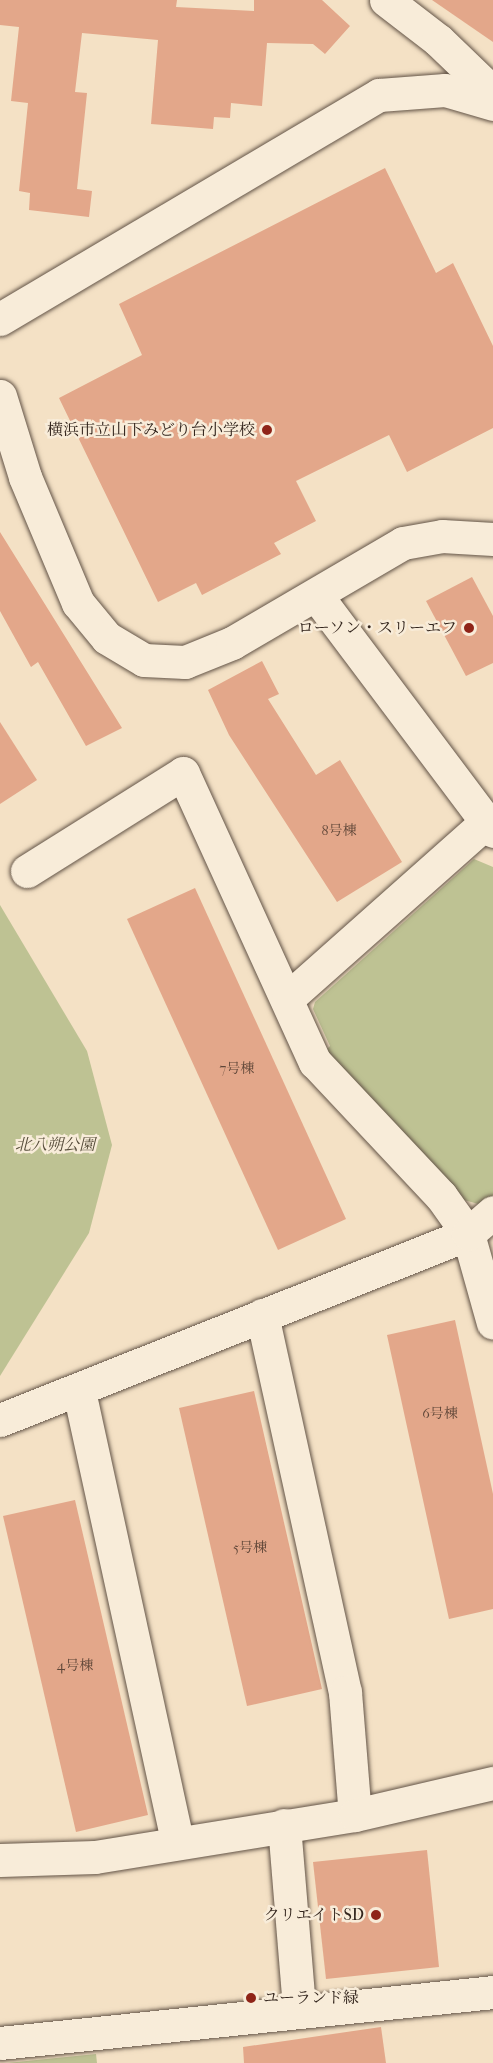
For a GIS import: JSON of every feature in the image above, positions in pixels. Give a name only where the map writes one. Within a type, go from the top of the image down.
[{"type":"street","points":[[386,0],[438,40],[493,93]]},
{"type":"street","points":[[0,319],[379,95],[446,90],[493,104]]},
{"type":"street","points":[[0,396],[25,477],[78,603],[107,638],[144,660],[186,662],[316,595],[403,543],[442,536],[493,539]]},
{"type":"street","points":[[288,998],[489,826],[316,595]]},
{"type":"street","points":[[27,871],[183,773],[288,998],[315,1062],[441,1196],[468,1234],[493,1323]]},
{"type":"street","points":[[0,1420],[79,1391],[262,1315],[468,1234],[493,1212]]},
{"type":"street","points":[[262,1315],[345,1692],[356,1815]]},
{"type":"street","points":[[79,1391],[177,1841]]},
{"type":"street","points":[[0,1860],[95,1857],[177,1841],[356,1815],[493,1783]]},
{"type":"street","points":[[284,1825],[299,2009]]},
{"type":"street","points":[[0,2043],[299,2009],[493,1992]]},
{"type":"green space","points":[[474,859],[493,867],[493,1195],[482,1205],[464,1200],[326,1050],[330,1046],[313,1009],[315,1002]]},
{"type":"green space","name":"北八朔公園","points":[[0,905],[87,1051],[112,1145],[89,1233],[0,1376]]},
{"type":"green space","points":[[96,2054],[97,2063],[7,2063]]},
{"type":"building","points":[[0,0],[177,0],[176,7],[254,11],[254,0],[322,0],[350,26],[325,54],[313,44],[267,43],[262,106],[231,103],[230,118],[214,117],[213,129],[151,124],[158,40],[82,33],[75,92],[87,93],[77,189],[92,191],[89,217],[29,210],[30,193],[19,191],[28,103],[11,101],[19,27],[0,25]]},
{"type":"building","points":[[432,0],[493,0],[493,42]]},
{"type":"building","name":"横浜市立山下みどり台小学校","points":[[385,168],[436,273],[453,263],[493,346],[493,428],[407,472],[389,435],[296,481],[316,521],[274,543],[281,554],[202,595],[196,583],[158,602],[59,398],[142,355],[119,304]]},
{"type":"building","points":[[0,532],[122,728],[86,746],[38,662],[31,667],[0,611]]},
{"type":"building","points":[[472,577],[493,616],[493,663],[466,676],[426,601]]},
{"type":"building","points":[[262,661],[279,694],[268,699],[316,775],[340,760],[402,862],[337,902],[229,735],[208,690]]},
{"type":"building","points":[[0,722],[37,780],[0,804]]},
{"type":"building","points":[[195,888],[346,1219],[278,1250],[127,919]]},
{"type":"building","points":[[455,1320],[493,1494],[493,1609],[449,1619],[387,1335]]},
{"type":"building","points":[[254,1391],[322,1689],[247,1706],[179,1408]]},
{"type":"building","points":[[75,1500],[148,1815],[76,1832],[3,1516]]},
{"type":"building","name":"クリエイトSD","points":[[427,1850],[439,1967],[326,1979],[313,1862]]},
{"type":"building","points":[[381,2027],[386,2063],[244,2063],[243,2047]]},
{"type":"place","name":"横浜市立山下みどり台小学校","points":[[267,430]]},
{"type":"place","name":"ローソン・スリーエフ","points":[[469,628]]},
{"type":"place","name":"クリエイトSD","points":[[376,1915]]},
{"type":"place","name":"ユーランド緑","points":[[251,1998]]}]
